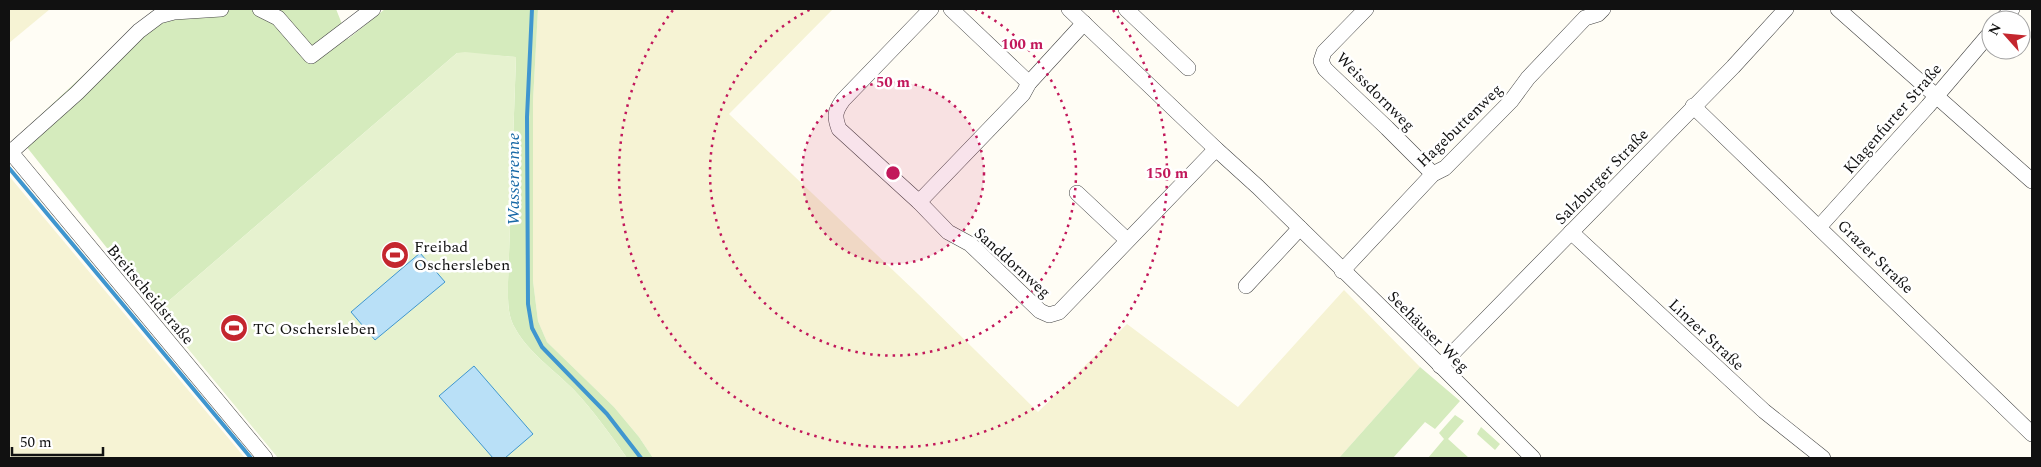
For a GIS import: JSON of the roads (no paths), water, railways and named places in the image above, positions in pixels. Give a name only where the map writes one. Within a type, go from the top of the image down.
[{"type":"street","points":[[10,151],[70,99],[140,31],[159,16],[174,12],[221,9]]},
{"type":"street","points":[[260,9],[278,18],[311,56],[373,9]]},
{"type":"street","name":"Sanddornweg","points":[[931,9],[843,100],[836,109],[834,118],[839,129],[919,202],[948,232],[970,244],[1040,311],[1049,315],[1059,312],[1216,150]]},
{"type":"street","points":[[950,9],[1029,83]]},
{"type":"street","points":[[1126,9],[1188,68]]},
{"type":"street","name":"Weissdornweg","points":[[1366,9],[1324,52],[1321,61],[1325,69],[1433,174]]},
{"type":"street","name":"Hagebuttenweg","points":[[1342,271],[1433,174],[1445,168],[1510,101],[1582,13],[1598,14],[1603,9]]},
{"type":"street","name":"Salzburger Straße","points":[[1440,366],[1733,67],[1786,9]]},
{"type":"street","points":[[1838,9],[2032,180]]},
{"type":"street","points":[[919,202],[1023,94],[1079,14]]},
{"type":"street","name":"Seehäuser Weg","points":[[1079,14],[1216,150],[1300,228],[1533,458]]},
{"type":"street","name":"Klagenfurter Straße","points":[[1820,226],[1937,96],[1981,44]]},
{"type":"street","name":"Grazer Straße","points":[[1693,106],[1820,226],[2032,434]]},
{"type":"street","name":"Breitscheidstraße","points":[[10,151],[265,458]]},
{"type":"street","points":[[1077,193],[1127,240]]},
{"type":"street","points":[[1246,286],[1300,228]]},
{"type":"street","name":"Linzer Straße","points":[[1572,232],[1764,411],[1823,458]]},
{"type":"water","points":[[420,253],[445,282],[375,340],[351,312]]},
{"type":"water","points":[[474,366],[533,434],[505,458],[493,458],[439,396]]},
{"type":"waterway","name":"Wasserrenne","points":[[532,9],[527,117],[528,304],[532,328],[542,347],[607,414],[641,458]]},
{"type":"waterway","points":[[9,168],[251,458]]},
{"type":"place","name":"Freibad Oschersleben","points":[[395,255]]},
{"type":"place","name":"TC Oschersleben","points":[[234,328]]}]
